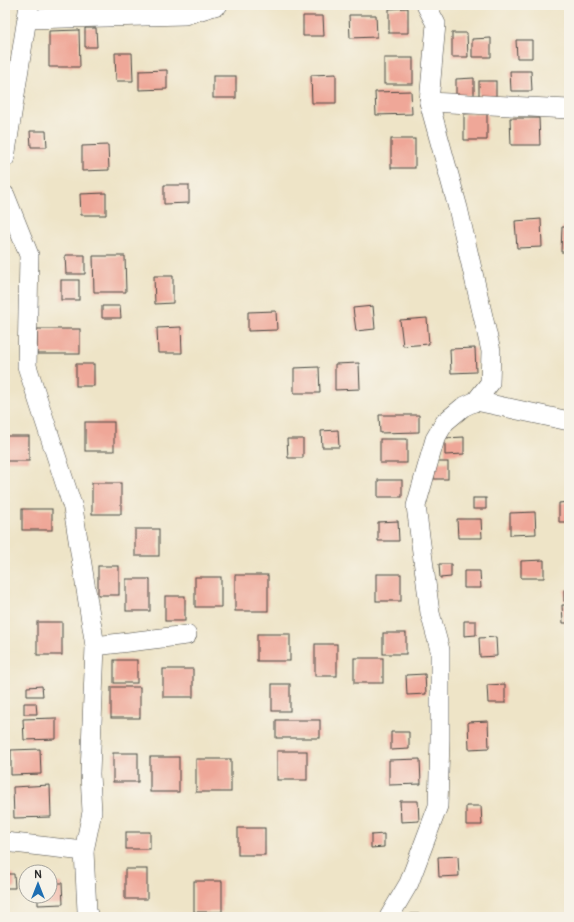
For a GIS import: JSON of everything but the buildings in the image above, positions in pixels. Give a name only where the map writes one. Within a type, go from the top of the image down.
[{"type":"street","points":[[5,158],[28,12],[184,15],[218,5]]},
{"type":"street","points":[[389,917],[409,883],[438,806],[440,650],[430,613],[416,506],[435,439],[445,422],[464,407],[476,401],[490,383],[491,351],[458,208],[429,102],[436,24],[426,5]]},
{"type":"street","points":[[429,102],[569,109]]},
{"type":"street","points":[[5,195],[29,255],[26,366],[73,508],[95,646],[90,774],[92,812],[84,851],[87,911],[89,917]]},
{"type":"street","points":[[476,401],[569,421]]},
{"type":"street","points":[[95,646],[187,635]]},
{"type":"street","points":[[5,842],[84,851]]}]
